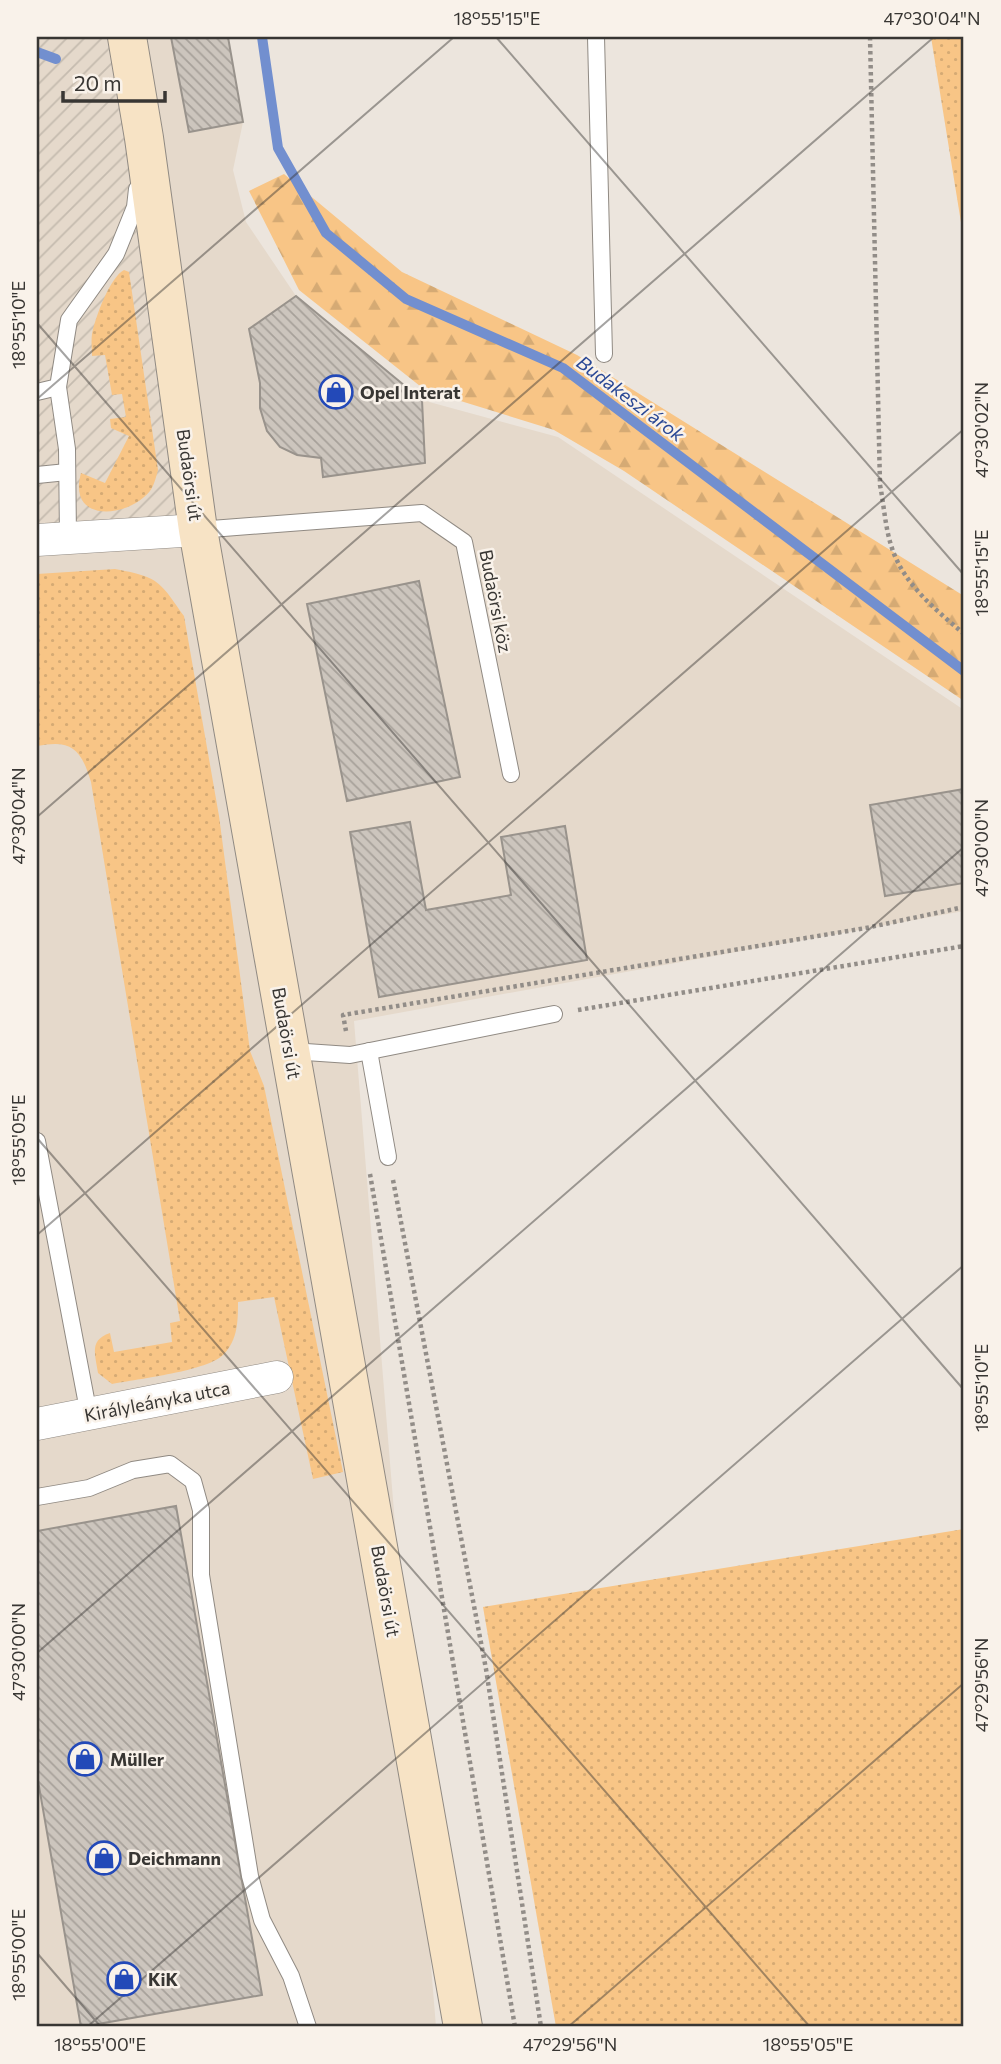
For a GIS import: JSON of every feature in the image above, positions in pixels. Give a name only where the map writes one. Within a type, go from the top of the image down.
[{"type":"main road","name":"Budaörsi út","points":[[127,37],[144,138],[198,530],[463,2027]]},
{"type":"street","points":[[37,540],[198,530]]},
{"type":"street","name":"Királyleányka utca","points":[[37,1424],[277,1377]]},
{"type":"lane","points":[[596,37],[604,354]]},
{"type":"lane","points":[[68,537],[67,449],[58,387],[69,320],[116,254],[135,207],[144,138]]},
{"type":"lane","points":[[37,392],[58,387]]},
{"type":"lane","points":[[37,475],[67,472]]},
{"type":"lane","name":"Budaörsi köz","points":[[198,530],[422,513],[464,542],[511,774]]},
{"type":"lane","points":[[290,1051],[350,1055],[554,1014]]},
{"type":"lane","points":[[369,1051],[388,1157]]},
{"type":"lane","points":[[37,1142],[89,1415]]},
{"type":"lane","points":[[37,1497],[89,1488],[133,1470],[170,1464],[193,1481],[201,1510],[201,1575],[250,1876],[262,1920],[291,1976],[308,2027]]},
{"type":"path","points":[[870,37],[880,485],[891,545],[904,575],[933,608],[964,634]]},
{"type":"path","points":[[350,1055],[343,1015],[866,928],[964,908]]},
{"type":"path","points":[[554,1014],[964,946]]},
{"type":"path","points":[[388,1157],[486,1669],[541,2027]]},
{"type":"path","points":[[369,1165],[515,2027]]},
{"type":"shaded area","points":[[37,37],[126,37],[198,530],[37,539]]},
{"type":"shaded area","points":[[126,37],[228,37],[243,122],[233,170],[246,222],[296,296],[422,400],[558,437],[964,710],[964,911],[354,1021],[436,2027],[37,2027],[37,539]]},
{"type":"green space","points":[[931,37],[964,37],[964,241]]},
{"type":"green space","points":[[284,174],[402,272],[577,355],[964,596],[964,701],[624,471],[554,430],[425,390],[299,290],[249,191]]},
{"type":"green space","points":[[124,270],[129,272],[158,470],[151,489],[140,500],[128,507],[102,511],[91,508],[83,501],[79,489],[81,473],[105,483],[129,436],[111,428],[110,419],[126,417],[122,394],[112,395],[105,355],[92,356],[92,337],[104,299]]},
{"type":"green space","points":[[115,569],[156,582],[163,587],[184,616],[219,816],[250,1051],[264,1086],[343,1472],[313,1479],[274,1297],[238,1302],[235,1336],[229,1348],[216,1360],[189,1370],[112,1384],[98,1373],[95,1348],[103,1336],[110,1333],[114,1352],[172,1342],[170,1323],[180,1321],[91,782],[83,761],[73,749],[59,744],[37,746],[37,574]]},
{"type":"green space","points":[[964,1529],[964,2027],[556,2027],[483,1607]]},
{"type":"building","points":[[171,37],[228,37],[243,122],[189,132]]},
{"type":"building","name":"Opel Interat","points":[[296,296],[422,400],[425,463],[323,477],[321,458],[297,455],[280,447],[267,431],[260,408],[260,383],[249,329]]},
{"type":"building","points":[[419,581],[460,777],[347,801],[307,604]]},
{"type":"building","points":[[964,789],[964,883],[885,896],[870,805]]},
{"type":"building","points":[[410,822],[426,910],[511,895],[501,837],[565,826],[587,960],[379,997],[350,832]]},
{"type":"building","points":[[176,1506],[262,1995],[81,2027],[37,1775],[37,1531]]},
{"type":"waterway","name":"Budakeszi árok","points":[[262,37],[278,148],[326,233],[406,299],[563,368],[964,671]]},
{"type":"waterway","points":[[37,52],[56,59]]},
{"type":"place","name":"Opel Interat","points":[[336,392]]},
{"type":"place","name":"Müller","points":[[85,1759]]},
{"type":"place","name":"Deichmann","points":[[104,1858]]},
{"type":"place","name":"KiK","points":[[124,1979]]}]
